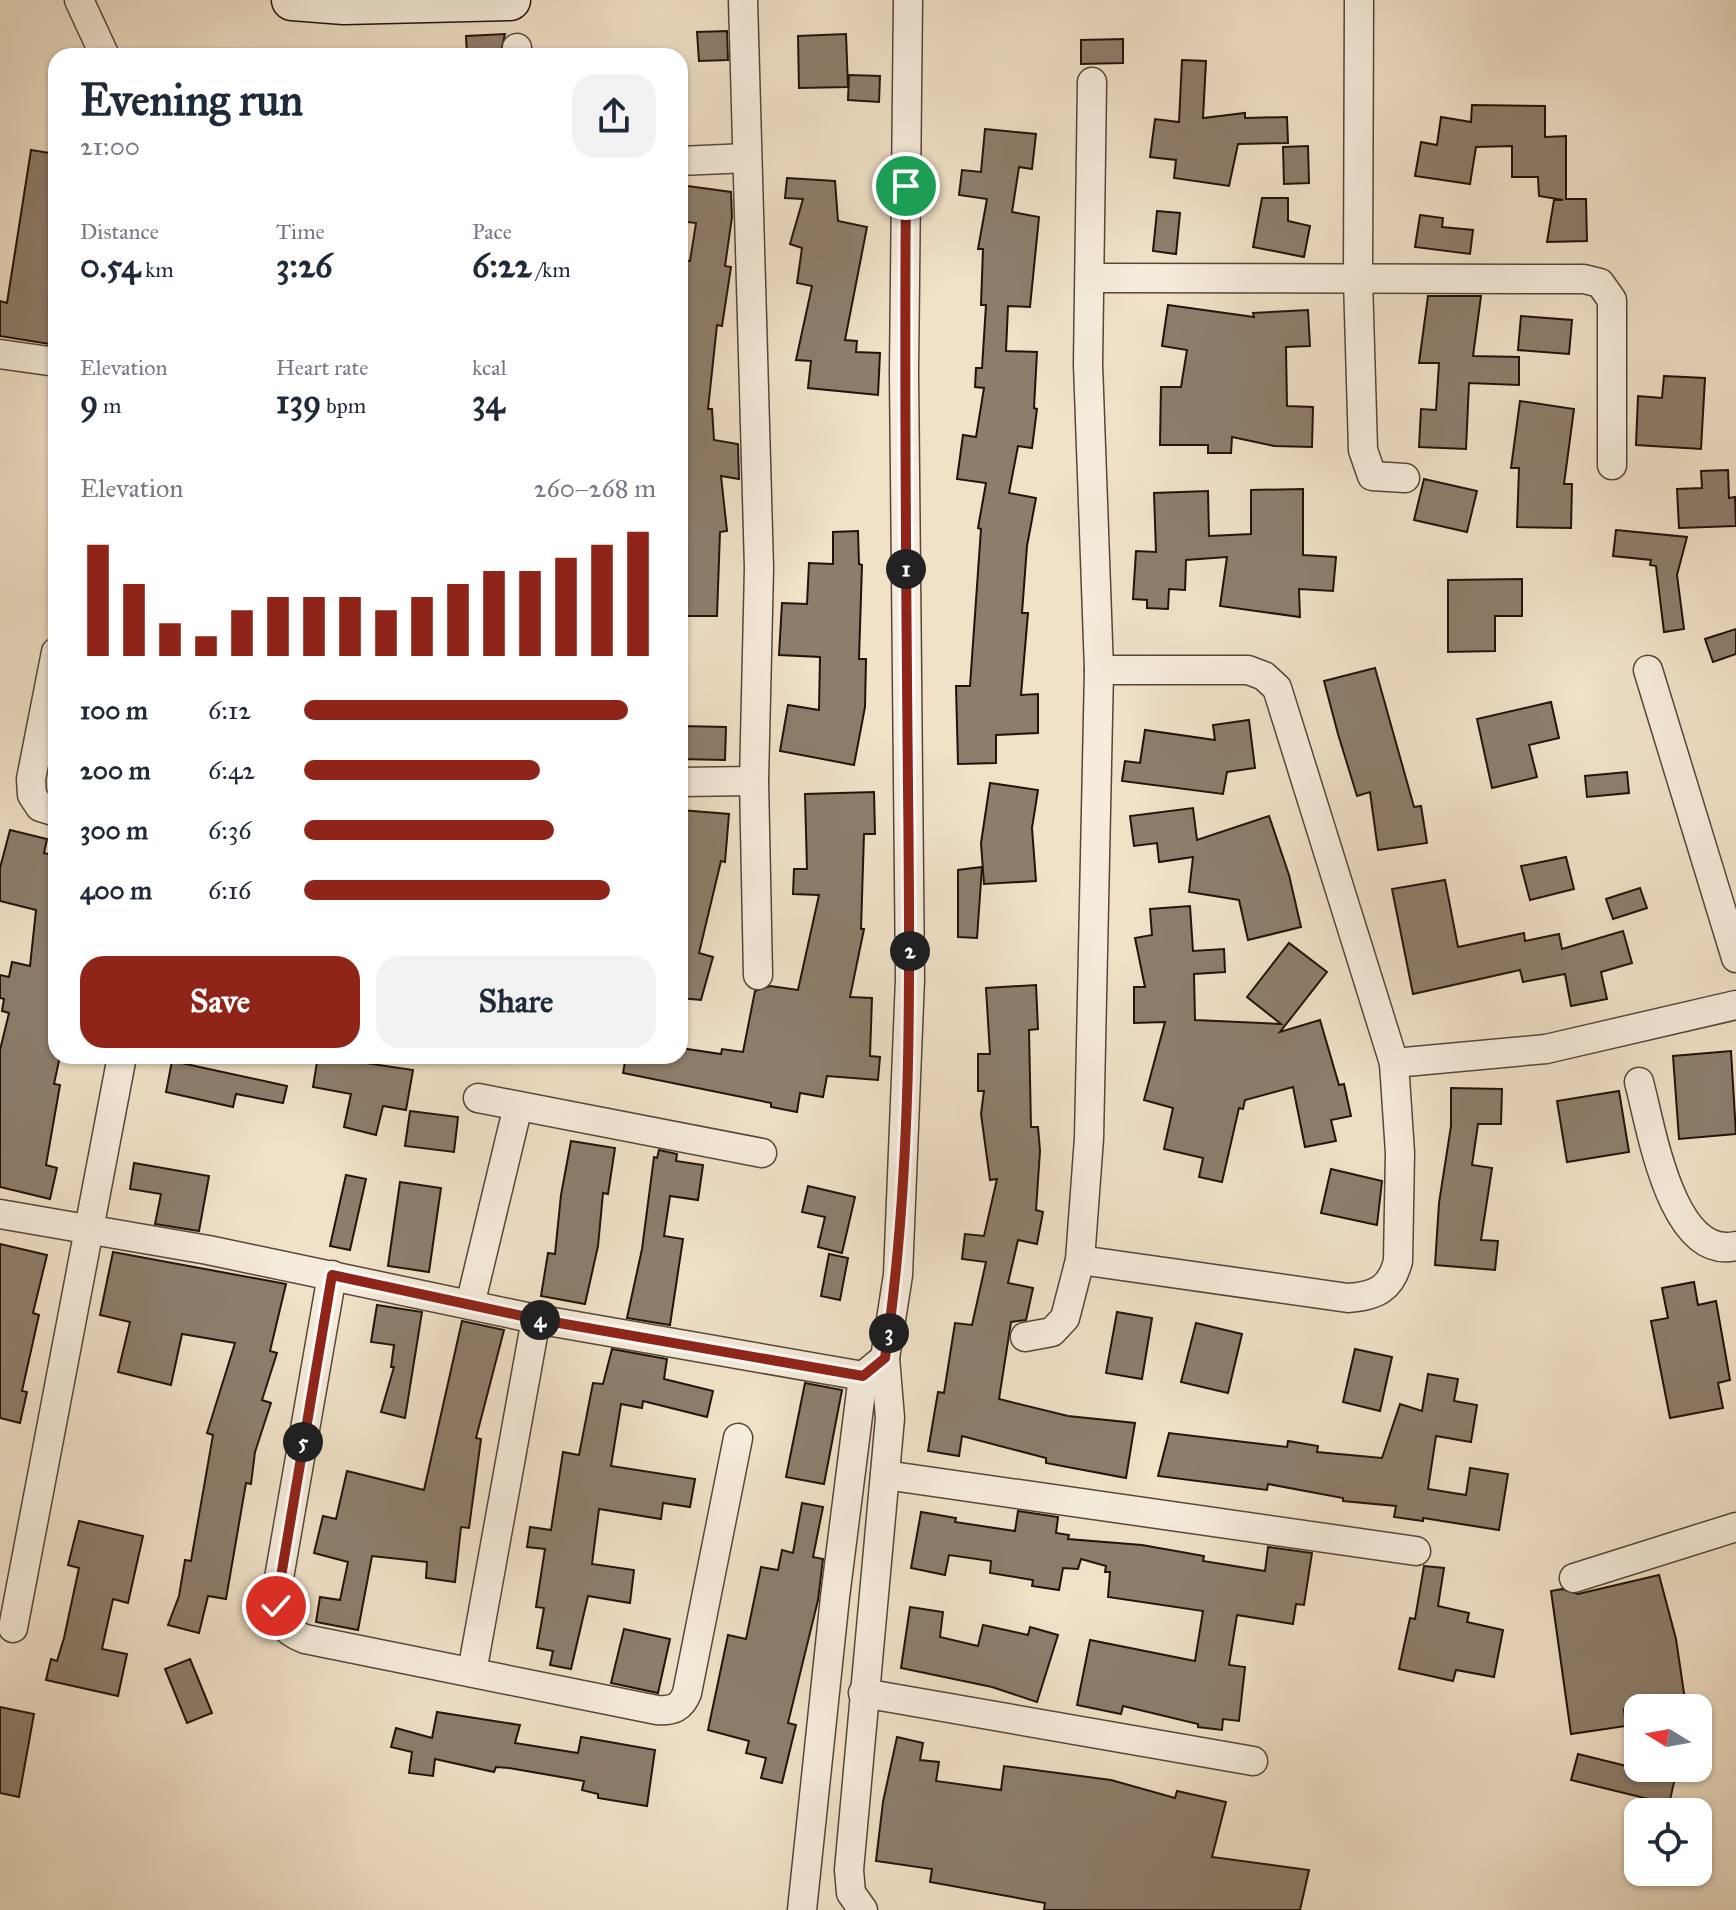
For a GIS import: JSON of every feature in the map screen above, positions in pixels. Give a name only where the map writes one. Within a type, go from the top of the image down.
[{"type":"street","points":[[79,0],[101,48]]},
{"type":"street","points":[[292,0],[344,4],[510,0]]},
{"type":"street","points":[[743,0],[759,568],[754,781],[758,975]]},
{"type":"street","points":[[863,1910],[849,1884],[863,1693],[890,1418],[885,1358],[898,1275],[910,979],[904,372],[908,0]]},
{"type":"street","points":[[1359,0],[1358,279],[1365,460],[1372,476],[1405,478]]},
{"type":"street","points":[[1025,1337],[1044,1336],[1060,1327],[1080,1260],[1089,1138],[1099,670],[1088,364],[1092,82]]},
{"type":"street","points":[[688,161],[747,158]]},
{"type":"street","points":[[1090,278],[1584,279],[1600,283],[1612,300],[1612,465]]},
{"type":"street","points":[[0,354],[48,361]]},
{"type":"street","points":[[1080,1260],[1348,1298],[1381,1291],[1394,1276],[1398,1261],[1400,1153],[1394,1063],[1277,688],[1264,676],[1248,670],[1099,670]]},
{"type":"street","points":[[1648,670],[1736,958]]},
{"type":"street","points":[[48,693],[31,779],[32,795],[40,807],[48,810]]},
{"type":"street","points":[[688,782],[754,781]]},
{"type":"street","points":[[1394,1063],[1546,1049],[1736,1005]]},
{"type":"street","points":[[13,1628],[120,1064]]},
{"type":"street","points":[[1639,1082],[1676,1208],[1688,1227],[1705,1241],[1715,1246],[1736,1246]]},
{"type":"street","points":[[478,1098],[762,1153]]},
{"type":"street","points":[[470,1305],[518,1106]]},
{"type":"street","points":[[0,1214],[89,1232],[208,1250],[536,1319],[863,1376]]},
{"type":"street","points":[[332,1275],[276,1595],[278,1616],[288,1633],[305,1639],[669,1711],[682,1704],[738,1438]]},
{"type":"street","points":[[472,1672],[536,1319]]},
{"type":"street","points":[[802,1910],[835,1597],[863,1376],[885,1358]]},
{"type":"street","points":[[885,1475],[1159,1511],[1416,1551]]},
{"type":"street","points":[[1574,1578],[1736,1527]]},
{"type":"street","points":[[863,1693],[1253,1761]]},
{"type":"building","points":[[727,31],[728,60],[699,61],[697,32]]},
{"type":"building","points":[[505,34],[502,48],[467,48],[466,36]]},
{"type":"building","points":[[846,34],[848,87],[799,88],[798,36]]},
{"type":"building","points":[[1123,39],[1123,63],[1081,64],[1081,40]]},
{"type":"building","points":[[1182,60],[1206,61],[1203,118],[1245,113],[1245,118],[1287,117],[1288,143],[1238,144],[1229,186],[1174,178],[1176,160],[1150,157],[1155,119],[1179,122]]},
{"type":"building","points":[[849,75],[880,76],[879,102],[848,100]]},
{"type":"building","points":[[1472,105],[1545,106],[1545,137],[1566,136],[1566,199],[1586,199],[1587,241],[1547,242],[1554,200],[1563,200],[1539,196],[1538,177],[1512,177],[1512,146],[1476,147],[1470,184],[1415,176],[1421,142],[1437,145],[1441,117],[1471,122]]},
{"type":"building","points":[[985,129],[1036,134],[1032,169],[1019,167],[1012,212],[1039,217],[1030,307],[1008,306],[1006,351],[1037,352],[1034,408],[1037,409],[1032,448],[1018,446],[1009,493],[1036,498],[1027,546],[1022,613],[1028,613],[1021,695],[1038,694],[1038,733],[996,735],[996,763],[958,764],[956,686],[970,686],[981,529],[978,528],[986,483],[957,479],[963,435],[976,437],[984,388],[975,387],[976,368],[982,368],[986,305],[981,305],[983,249],[978,249],[987,199],[959,195],[962,170],[981,172]]},
{"type":"building","points":[[1308,146],[1309,183],[1284,184],[1283,147]]},
{"type":"building","points":[[31,150],[48,153],[48,344],[0,336],[0,301],[7,303]]},
{"type":"building","points":[[787,178],[835,181],[838,221],[867,227],[845,340],[857,341],[856,352],[880,353],[878,395],[808,388],[811,361],[796,360],[812,286],[797,283],[802,248],[790,244],[803,199],[785,198]]},
{"type":"building","points":[[688,186],[731,192],[732,217],[725,266],[731,267],[722,326],[717,325],[708,409],[712,409],[714,440],[738,444],[739,479],[721,476],[727,531],[720,532],[717,616],[688,616],[688,261],[696,223],[688,222]]},
{"type":"building","points":[[1262,198],[1288,198],[1288,221],[1310,226],[1304,257],[1253,247]]},
{"type":"building","points":[[1157,211],[1180,213],[1176,254],[1153,251]]},
{"type":"building","points":[[1420,215],[1443,218],[1442,227],[1473,230],[1470,254],[1415,247]]},
{"type":"building","points":[[1428,296],[1481,296],[1473,356],[1519,357],[1519,385],[1469,383],[1466,449],[1419,447],[1421,409],[1436,410],[1439,363],[1419,363]]},
{"type":"building","points":[[1168,305],[1254,317],[1253,313],[1308,310],[1310,346],[1286,347],[1287,406],[1313,407],[1312,447],[1274,446],[1232,437],[1231,453],[1208,453],[1208,445],[1160,445],[1161,387],[1181,387],[1187,350],[1162,346]]},
{"type":"building","points":[[1521,316],[1572,320],[1569,354],[1518,350]]},
{"type":"building","points":[[1664,376],[1705,378],[1701,449],[1636,445],[1638,396],[1662,398]]},
{"type":"building","points":[[1520,401],[1574,409],[1564,484],[1572,484],[1571,528],[1517,527],[1519,468],[1511,468]]},
{"type":"building","points":[[1728,470],[1729,498],[1735,497],[1736,526],[1679,528],[1677,489],[1702,488],[1701,471]]},
{"type":"building","points":[[1424,479],[1477,491],[1467,532],[1414,520]]},
{"type":"building","points":[[1303,489],[1303,555],[1336,557],[1333,591],[1299,589],[1300,617],[1220,606],[1227,557],[1186,560],[1185,590],[1169,589],[1168,609],[1147,608],[1147,600],[1133,599],[1136,551],[1156,552],[1154,493],[1208,491],[1209,536],[1251,534],[1251,490]]},
{"type":"building","points":[[1616,530],[1687,537],[1677,575],[1684,629],[1664,632],[1656,566],[1650,565],[1651,560],[1613,556]]},
{"type":"building","points":[[858,531],[859,564],[862,565],[859,659],[866,659],[865,707],[854,765],[780,751],[788,705],[819,710],[820,657],[779,655],[782,603],[807,604],[809,563],[833,564],[833,532]]},
{"type":"building","points":[[1522,579],[1522,616],[1495,616],[1495,651],[1448,652],[1448,580]]},
{"type":"building","points":[[1736,629],[1736,654],[1713,662],[1705,639]]},
{"type":"building","points":[[1375,668],[1414,807],[1421,806],[1427,843],[1378,850],[1370,792],[1357,796],[1338,734],[1324,681]]},
{"type":"building","points":[[1551,702],[1559,738],[1529,745],[1537,777],[1492,788],[1477,719]]},
{"type":"building","points":[[1249,720],[1255,768],[1227,772],[1223,794],[1122,781],[1125,761],[1140,763],[1145,730],[1215,740],[1213,725]]},
{"type":"building","points":[[688,726],[726,727],[725,760],[688,759]]},
{"type":"building","points":[[1627,772],[1629,793],[1587,797],[1585,776]]},
{"type":"building","points":[[990,783],[1038,790],[1032,828],[1036,881],[984,884],[981,843]]},
{"type":"building","points":[[874,792],[875,834],[864,834],[861,929],[864,929],[850,997],[872,998],[870,1056],[880,1057],[878,1080],[827,1076],[823,1097],[800,1093],[797,1112],[771,1107],[771,1103],[623,1073],[625,1064],[688,1064],[688,1049],[721,1054],[722,1049],[743,1052],[755,991],[770,986],[798,990],[819,895],[793,894],[794,869],[807,869],[805,794]]},
{"type":"building","points":[[1193,808],[1197,840],[1269,816],[1289,875],[1301,927],[1248,940],[1239,900],[1189,892],[1193,857],[1159,862],[1157,843],[1134,846],[1130,816]]},
{"type":"building","points":[[688,811],[729,814],[725,862],[721,861],[699,953],[713,957],[701,1000],[688,999]]},
{"type":"building","points":[[10,830],[47,839],[44,853],[48,854],[48,1064],[58,1064],[54,1084],[60,1085],[46,1165],[57,1168],[50,1199],[0,1187],[0,1050],[9,1013],[2,1011],[4,999],[0,998],[0,975],[9,977],[12,962],[30,966],[36,910],[0,901],[0,868]]},
{"type":"building","points":[[1566,857],[1574,889],[1530,900],[1521,866]]},
{"type":"building","points":[[982,867],[977,938],[958,937],[958,870]]},
{"type":"building","points":[[1445,880],[1458,947],[1524,933],[1525,941],[1559,934],[1562,949],[1623,931],[1632,963],[1601,972],[1607,999],[1571,1006],[1565,974],[1523,982],[1520,970],[1413,994],[1392,889]]},
{"type":"building","points":[[1640,888],[1647,908],[1613,919],[1606,899]]},
{"type":"building","points":[[1190,906],[1193,951],[1224,949],[1225,972],[1194,974],[1195,1020],[1281,1024],[1247,997],[1289,943],[1327,972],[1280,1032],[1320,1020],[1339,1085],[1344,1084],[1351,1116],[1331,1120],[1336,1141],[1305,1147],[1293,1087],[1245,1100],[1243,1109],[1239,1108],[1222,1182],[1199,1177],[1203,1158],[1164,1149],[1173,1108],[1144,1100],[1165,1022],[1134,1023],[1134,987],[1145,987],[1135,938],[1152,935],[1150,909]]},
{"type":"building","points":[[1036,985],[1038,1029],[1029,1030],[1031,1127],[1038,1127],[1040,1151],[1036,1210],[1043,1212],[1037,1244],[1018,1240],[1008,1283],[1033,1288],[1026,1320],[1011,1322],[999,1399],[1068,1416],[1135,1423],[1126,1478],[1046,1463],[1046,1458],[962,1436],[959,1456],[928,1451],[938,1392],[944,1393],[955,1323],[972,1325],[986,1262],[962,1259],[965,1234],[984,1236],[997,1179],[990,1180],[981,1114],[984,1091],[978,1091],[978,1054],[990,1054],[986,988]]},
{"type":"building","points":[[1731,1051],[1736,1134],[1679,1139],[1673,1056]]},
{"type":"building","points":[[171,1064],[186,1064],[287,1086],[283,1103],[236,1094],[233,1107],[166,1092]]},
{"type":"building","points":[[317,1064],[372,1064],[413,1070],[406,1110],[383,1106],[376,1135],[344,1127],[351,1094],[313,1087]]},
{"type":"building","points":[[1451,1088],[1502,1089],[1501,1124],[1478,1124],[1472,1165],[1492,1168],[1481,1240],[1498,1241],[1495,1270],[1435,1265],[1439,1203],[1451,1126]]},
{"type":"building","points":[[1619,1091],[1629,1152],[1567,1162],[1557,1101]]},
{"type":"building","points":[[410,1111],[458,1117],[454,1152],[405,1146]]},
{"type":"building","points":[[571,1141],[615,1148],[608,1194],[603,1193],[598,1246],[585,1304],[541,1296],[548,1253],[555,1254]]},
{"type":"building","points":[[659,1150],[677,1154],[676,1161],[703,1165],[698,1200],[670,1196],[664,1236],[683,1239],[670,1325],[627,1318],[642,1249],[654,1157],[657,1158]]},
{"type":"building","points":[[134,1163],[209,1176],[199,1231],[155,1224],[161,1194],[130,1189]]},
{"type":"building","points":[[1331,1169],[1382,1181],[1377,1225],[1321,1213]]},
{"type":"building","points":[[346,1175],[366,1179],[350,1250],[330,1246]]},
{"type":"building","points":[[400,1182],[441,1188],[429,1272],[388,1266]]},
{"type":"building","points":[[808,1186],[855,1197],[842,1253],[818,1247],[825,1217],[802,1212]]},
{"type":"building","points":[[0,1244],[47,1255],[33,1313],[39,1315],[22,1391],[27,1392],[20,1423],[0,1418]]},
{"type":"building","points":[[113,1252],[286,1284],[270,1351],[277,1353],[262,1400],[271,1403],[255,1452],[251,1484],[246,1483],[226,1599],[208,1596],[199,1633],[168,1625],[179,1596],[185,1560],[191,1561],[213,1435],[207,1433],[235,1343],[182,1334],[171,1385],[118,1372],[130,1322],[100,1315]]},
{"type":"building","points":[[829,1254],[848,1258],[840,1300],[821,1296]]},
{"type":"building","points":[[1694,1282],[1698,1305],[1716,1301],[1730,1380],[1718,1383],[1723,1408],[1670,1418],[1651,1321],[1668,1318],[1662,1288]]},
{"type":"building","points":[[377,1305],[422,1312],[405,1418],[381,1412],[394,1367],[391,1367],[394,1345],[371,1342]]},
{"type":"building","points":[[1117,1312],[1152,1318],[1142,1379],[1106,1373]]},
{"type":"building","points":[[462,1321],[504,1330],[476,1438],[481,1439],[469,1528],[461,1527],[455,1582],[426,1578],[427,1562],[372,1556],[358,1630],[316,1622],[320,1597],[340,1600],[348,1562],[314,1553],[323,1516],[336,1519],[347,1471],[424,1490]]},
{"type":"building","points":[[1196,1323],[1242,1334],[1228,1393],[1181,1382]]},
{"type":"building","points":[[612,1349],[667,1359],[664,1379],[713,1391],[707,1417],[643,1401],[642,1408],[621,1404],[611,1466],[695,1479],[690,1507],[663,1503],[661,1519],[599,1509],[592,1564],[634,1570],[630,1603],[588,1596],[571,1669],[550,1665],[553,1651],[537,1648],[544,1608],[536,1607],[545,1549],[527,1547],[530,1527],[551,1530],[563,1452],[579,1455],[593,1383],[603,1384]]},
{"type":"building","points":[[1355,1349],[1392,1357],[1380,1411],[1343,1402]]},
{"type":"building","points":[[1428,1374],[1458,1379],[1454,1401],[1477,1405],[1471,1442],[1436,1436],[1428,1489],[1466,1495],[1470,1468],[1508,1474],[1499,1530],[1423,1518],[1423,1521],[1394,1517],[1396,1506],[1343,1501],[1343,1498],[1268,1484],[1267,1490],[1158,1476],[1169,1433],[1287,1447],[1288,1441],[1318,1446],[1317,1452],[1382,1458],[1400,1404],[1422,1411]]},
{"type":"building","points":[[805,1383],[842,1390],[824,1484],[786,1477]]},
{"type":"building","points":[[802,1503],[823,1507],[813,1557],[823,1559],[818,1600],[788,1723],[796,1725],[782,1783],[761,1778],[766,1758],[746,1753],[749,1741],[708,1730],[728,1635],[746,1639],[761,1567],[778,1570],[782,1550],[793,1553]]},
{"type":"building","points":[[1018,1511],[1058,1517],[1056,1533],[1069,1535],[1068,1539],[1142,1545],[1204,1556],[1203,1561],[1265,1571],[1268,1547],[1312,1553],[1304,1605],[1296,1604],[1293,1624],[1237,1615],[1229,1665],[1245,1667],[1239,1721],[1223,1719],[1222,1730],[1198,1727],[1198,1724],[1123,1706],[1121,1714],[1077,1705],[1090,1640],[1195,1661],[1203,1611],[1108,1597],[1110,1572],[1105,1572],[1106,1566],[1081,1559],[1078,1569],[1063,1568],[1059,1590],[1032,1586],[1033,1580],[990,1573],[991,1561],[949,1555],[945,1575],[911,1568],[921,1512],[956,1518],[955,1522],[1015,1531]]},
{"type":"building","points":[[79,1521],[143,1536],[128,1603],[113,1599],[102,1649],[127,1654],[118,1696],[46,1680],[51,1659],[57,1661],[64,1638],[79,1568],[68,1565]]},
{"type":"building","points":[[1424,1566],[1444,1568],[1438,1606],[1469,1613],[1467,1622],[1503,1630],[1494,1677],[1456,1670],[1453,1681],[1399,1669],[1410,1618],[1415,1619]]},
{"type":"building","points":[[1659,1575],[1676,1639],[1684,1694],[1624,1694],[1624,1726],[1571,1734],[1551,1591],[1562,1589],[1578,1594]]},
{"type":"building","points":[[910,1607],[943,1612],[940,1637],[978,1646],[983,1625],[1028,1635],[1030,1627],[1058,1635],[1037,1702],[992,1687],[901,1668]]},
{"type":"building","points":[[624,1629],[670,1639],[658,1693],[611,1683]]},
{"type":"building","points":[[190,1659],[212,1713],[187,1723],[165,1669]]},
{"type":"building","points":[[0,1707],[34,1714],[19,1797],[0,1793]]},
{"type":"building","points":[[437,1712],[520,1725],[515,1743],[578,1753],[581,1737],[655,1750],[647,1806],[598,1798],[598,1794],[582,1790],[584,1781],[509,1768],[496,1767],[494,1772],[435,1759],[433,1776],[409,1773],[412,1752],[391,1747],[396,1728],[432,1738]]},
{"type":"building","points":[[897,1737],[923,1743],[920,1760],[939,1762],[936,1781],[1001,1790],[1004,1766],[1111,1780],[1175,1798],[1177,1791],[1226,1802],[1212,1857],[1309,1870],[1300,1910],[1044,1910],[1045,1903],[930,1882],[932,1869],[876,1861],[883,1802]]},
{"type":"building","points":[[1578,1754],[1624,1765],[1624,1782],[1674,1782],[1670,1798],[1644,1798],[1571,1780]]},
{"type":"route","points":[[276,1606],[332,1275],[536,1319],[863,1376],[885,1358],[898,1275],[910,979],[904,372],[906,186]]}]
